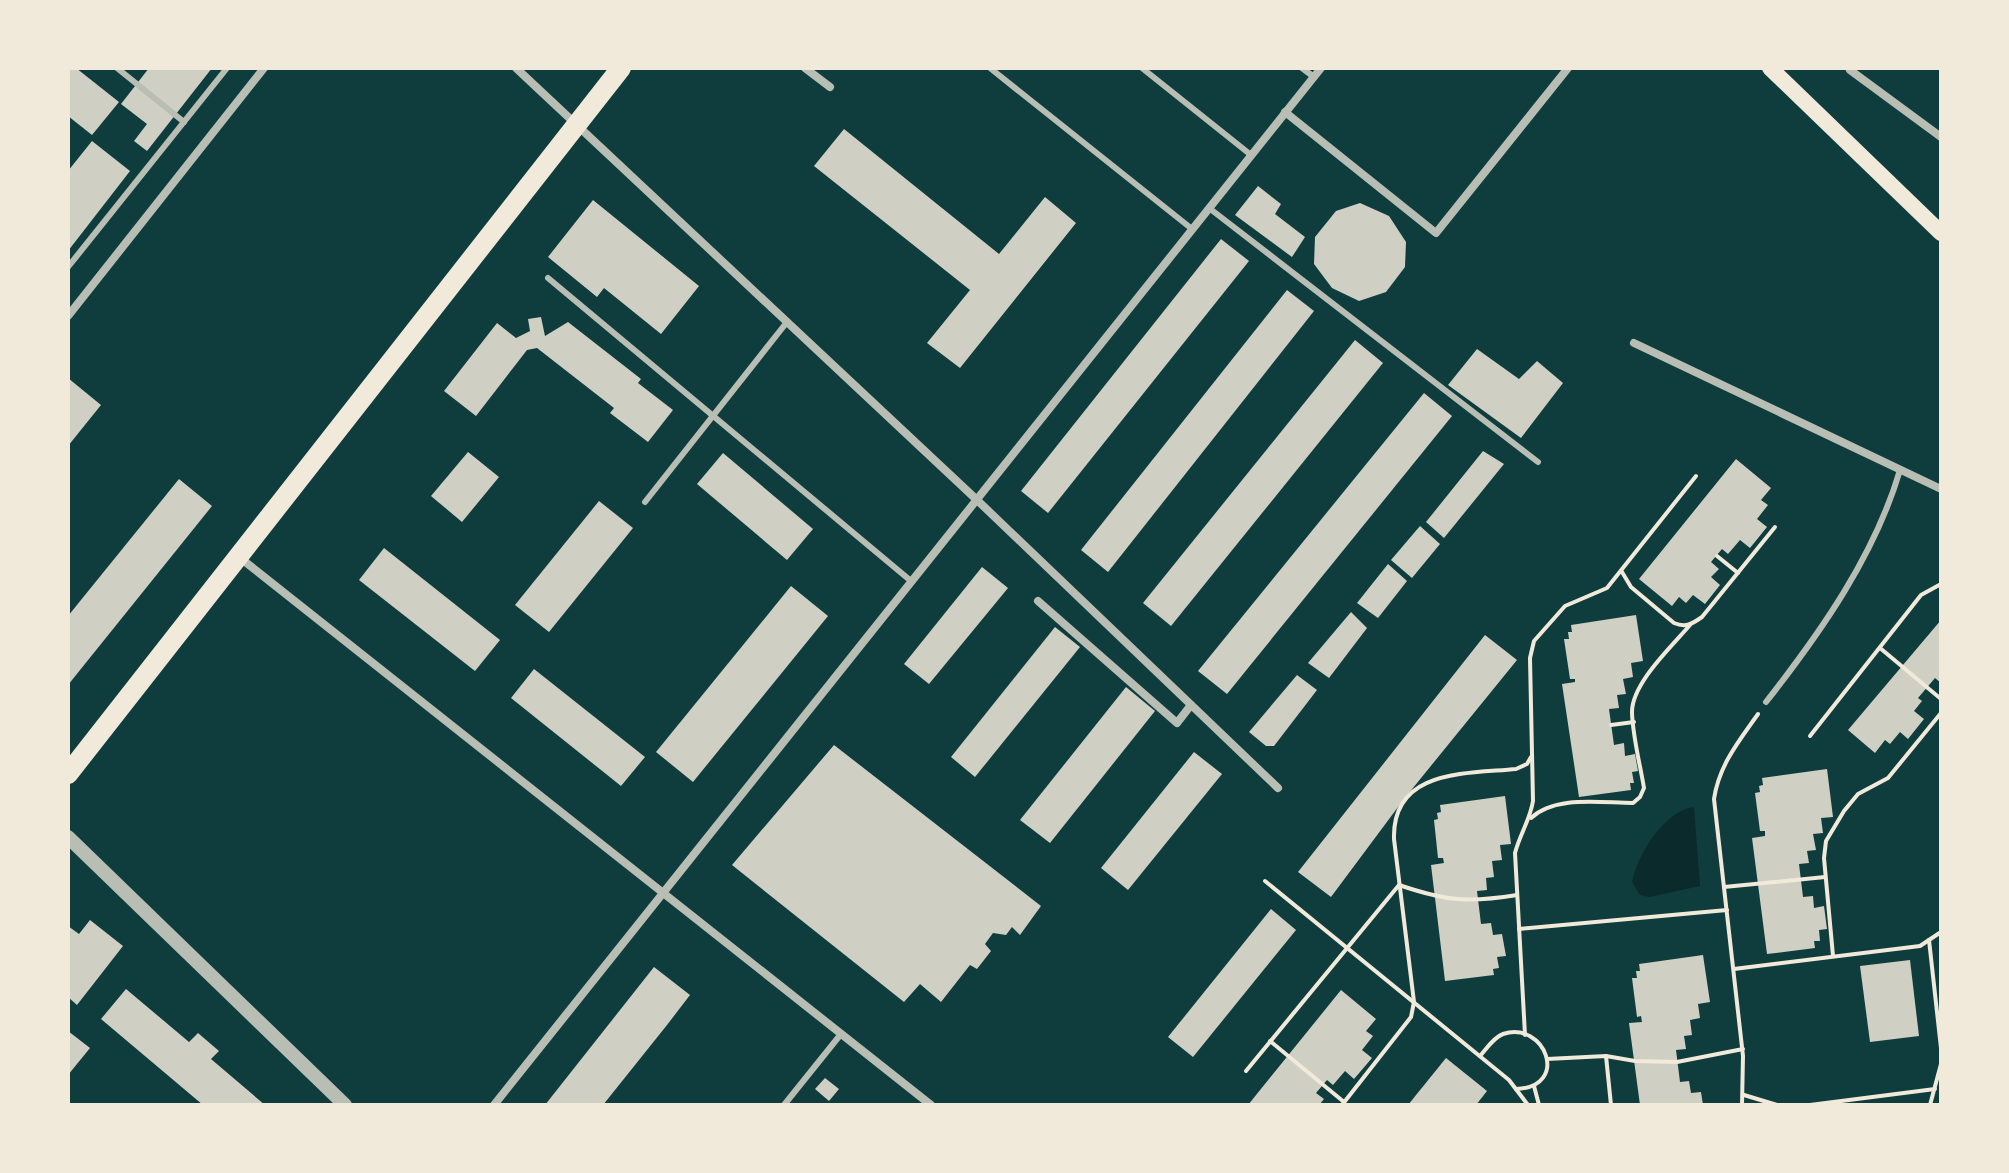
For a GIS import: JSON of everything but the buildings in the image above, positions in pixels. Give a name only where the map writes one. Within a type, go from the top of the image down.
[{"type":"main road","points":[[68,774],[621,68]]},
{"type":"main road","points":[[1770,68],[1941,233]]},
{"type":"street","points":[[68,316],[264,68]]},
{"type":"street","points":[[516,68],[977,500],[1278,788]]},
{"type":"street","points":[[805,68],[830,87]]},
{"type":"street","points":[[494,1105],[1321,68]]},
{"type":"street","points":[[1285,112],[1436,233],[1568,68]]},
{"type":"street","points":[[1850,70],[1941,137]]},
{"type":"street","points":[[1634,343],[1941,489]]},
{"type":"street","points":[[238,556],[931,1105]]},
{"type":"street","points":[[1038,601],[1177,723],[1191,705]]},
{"type":"street","points":[[68,837],[345,1105]]},
{"type":"lane","points":[[117,68],[184,122]]},
{"type":"lane","points":[[68,267],[227,68]]},
{"type":"lane","points":[[990,68],[1192,229]]},
{"type":"lane","points":[[1142,68],[1251,155]]},
{"type":"lane","points":[[1302,68],[1314,77]]},
{"type":"lane","points":[[1209,208],[1538,462]]},
{"type":"lane","points":[[548,278],[911,581]]},
{"type":"lane","points":[[645,502],[787,322]]},
{"type":"lane","points":[[1766,702],[1794,666],[1862,562],[1888,510],[1900,470]]},
{"type":"lane","points":[[784,1105],[841,1034]]},
{"type":"path","points":[[1530,818],[1530,658],[1534,641],[1565,606],[1607,588],[1696,476]]},
{"type":"path","points":[[1525,1035],[1515,853],[1520,835],[1530,818],[1542,808],[1556,804],[1633,803],[1640,797],[1644,788],[1631,711],[1637,693],[1649,674],[1690,625],[1702,617],[1775,527]]},
{"type":"path","points":[[1717,556],[1738,573]]},
{"type":"path","points":[[1622,572],[1631,587],[1674,623],[1690,625]]},
{"type":"path","points":[[1810,736],[1921,595],[1941,584]]},
{"type":"path","points":[[1880,648],[1941,699]]},
{"type":"path","points":[[1742,1105],[1743,1049],[1714,799],[1717,782],[1727,759],[1766,702]]},
{"type":"path","points":[[1833,956],[1825,877],[1826,841],[1858,794],[1888,778],[1941,713]]},
{"type":"path","points":[[1611,725],[1634,722]]},
{"type":"path","points":[[1270,1041],[1343,1103],[1411,1017],[1414,1002],[1393,820],[1404,799],[1424,784],[1442,777],[1516,769],[1527,764],[1532,755]]},
{"type":"path","points":[[1724,887],[1825,877]]},
{"type":"path","points":[[1265,881],[1509,1080],[1528,1105]]},
{"type":"path","points":[[1399,885],[1435,897],[1479,901],[1517,895]]},
{"type":"path","points":[[1246,1071],[1399,885]]},
{"type":"path","points":[[1519,929],[1727,910]]},
{"type":"path","points":[[1734,969],[1920,946],[1941,932]]},
{"type":"path","points":[[1929,940],[1941,1048]]},
{"type":"path","points":[[1480,1056],[1503,1034],[1525,1035],[1536,1040],[1543,1047],[1547,1072],[1534,1086],[1516,1089]]},
{"type":"path","points":[[1547,1059],[1606,1056],[1635,1061],[1677,1062],[1743,1049]]},
{"type":"path","points":[[1606,1056],[1611,1105]]},
{"type":"path","points":[[1930,1105],[1941,1064]]},
{"type":"path","points":[[1534,1086],[1539,1105]]},
{"type":"path","points":[[1810,1105],[1935,1089]]},
{"type":"path","points":[[1744,1095],[1777,1105]]},
{"type":"water","points":[[1694,807],[1700,886],[1649,897],[1640,895],[1632,882],[1646,847],[1672,817]]}]
